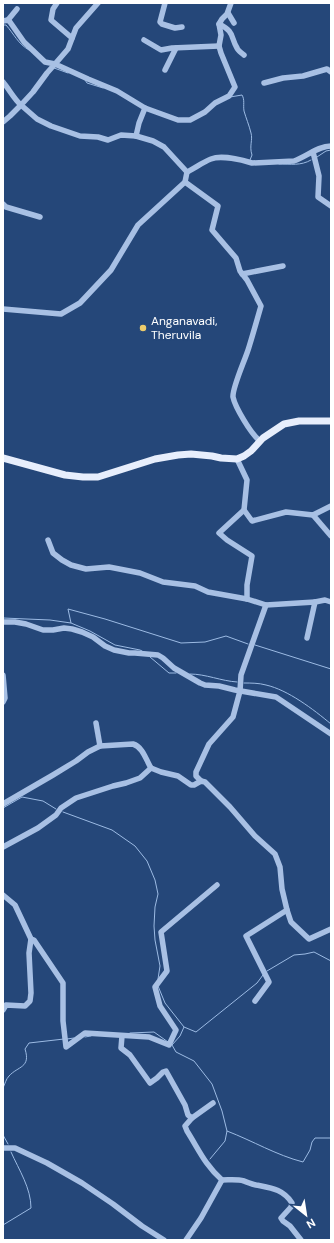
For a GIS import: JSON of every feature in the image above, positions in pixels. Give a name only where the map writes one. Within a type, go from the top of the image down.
[{"type":"main road","points":[[3,458],[65,474],[83,477],[98,477],[155,460],[178,455],[191,454],[237,459],[251,451],[263,438],[284,424],[299,421],[331,421]]},
{"type":"street","points":[[57,3],[53,9],[52,20],[72,38]]},
{"type":"street","points":[[3,122],[33,92],[46,73],[68,50],[76,28],[98,3]]},
{"type":"street","points":[[165,3],[160,22],[168,27],[175,28],[182,26]]},
{"type":"street","points":[[17,9],[5,21],[14,27],[20,37],[45,62],[55,64],[117,91],[145,108],[178,120],[190,120],[205,112],[215,102],[229,96],[235,87],[219,46],[221,36],[219,24],[228,13],[231,3]]},
{"type":"street","points":[[228,13],[234,23]]},
{"type":"street","points":[[219,24],[228,29],[233,36],[237,50],[244,55]]},
{"type":"street","points":[[144,40],[161,50],[219,46]]},
{"type":"street","points":[[165,70],[176,48]]},
{"type":"street","points":[[264,83],[283,78],[303,76],[327,69],[331,72]]},
{"type":"street","points":[[3,82],[21,105],[37,119],[51,126],[80,136],[98,137],[108,140],[120,135],[136,136],[153,141],[164,147],[187,172]]},
{"type":"street","points":[[136,136],[145,108]]},
{"type":"street","points":[[187,172],[211,159],[220,158],[252,163],[294,161],[321,148],[331,146]]},
{"type":"street","points":[[313,152],[319,176],[318,197],[331,206]]},
{"type":"street","points":[[3,309],[61,314],[80,303],[111,270],[138,226],[185,182],[187,172]]},
{"type":"street","points":[[185,182],[218,206],[212,230],[236,258],[240,271],[247,280],[260,306],[249,348],[234,389],[233,397],[250,430],[260,441]]},
{"type":"street","points":[[4,207],[40,218]]},
{"type":"street","points":[[242,274],[283,266]]},
{"type":"street","points":[[237,459],[247,480],[244,510],[220,533],[227,540],[252,556],[247,599]]},
{"type":"street","points":[[244,510],[252,521],[286,512],[312,515],[331,506]]},
{"type":"street","points":[[312,515],[331,536]]},
{"type":"street","points":[[48,540],[53,553],[62,560],[86,569],[109,567],[122,569],[140,573],[163,582],[195,586],[208,592],[247,599],[266,605],[325,600],[330,601]]},
{"type":"street","points":[[307,638],[315,602]]},
{"type":"street","points":[[266,605],[241,675],[240,691],[233,717],[209,744],[196,772],[196,776],[206,782],[256,836],[275,854],[280,867],[282,889],[287,910],[292,922],[309,939],[331,929]]},
{"type":"street","points":[[3,622],[26,624],[43,630],[64,628],[82,632],[114,650],[129,654],[135,653],[158,655],[174,668],[200,683],[276,697],[331,734]]},
{"type":"street","points":[[3,675],[5,698],[3,702]]},
{"type":"street","points":[[96,723],[100,746]]},
{"type":"street","points":[[3,804],[100,746],[137,745],[151,768],[178,776],[191,785],[194,785],[201,780]]},
{"type":"street","points":[[3,847],[38,828],[56,814],[61,808],[76,798],[140,778],[151,768]]},
{"type":"street","points":[[3,895],[16,905],[31,939],[34,940],[63,983],[63,1022],[66,1047],[86,1033],[149,1037],[169,1045],[176,1030],[160,1006],[155,987],[167,971],[161,932],[217,885]]},
{"type":"street","points":[[255,1001],[269,982],[246,936],[287,910]]},
{"type":"street","points":[[3,1010],[6,1005],[25,1006],[30,1002],[31,992],[29,953],[31,939]]},
{"type":"street","points":[[122,1036],[121,1048],[130,1055],[150,1082],[163,1072],[166,1072],[185,1105],[188,1115],[192,1118]]},
{"type":"street","points":[[213,1104],[192,1118],[185,1126],[204,1160],[213,1172],[222,1180],[235,1180],[266,1186],[278,1190],[288,1198],[292,1203],[291,1207],[281,1218],[290,1226],[301,1240]]},
{"type":"street","points":[[3,1148],[15,1148],[47,1163],[113,1204],[142,1226],[164,1240]]},
{"type":"street","points":[[186,1240],[201,1218],[222,1180]]},
{"type":"waterway","points":[[3,25],[6,25],[19,42],[29,50]]},
{"type":"waterway","points":[[54,68],[68,73]]},
{"type":"waterway","points":[[85,80],[87,83],[103,88]]},
{"type":"waterway","points":[[230,97],[242,95],[243,97],[244,111],[251,136],[252,155],[250,160]]},
{"type":"waterway","points":[[317,157],[326,151],[331,150]]},
{"type":"waterway","points":[[279,164],[299,164],[311,160]]},
{"type":"waterway","points":[[3,618],[50,620],[71,623],[68,609],[181,643],[205,642],[226,636],[248,644]]},
{"type":"waterway","points":[[71,623],[90,631],[115,645],[142,651]]},
{"type":"waterway","points":[[255,645],[331,669]]},
{"type":"waterway","points":[[150,657],[169,673],[176,673]]},
{"type":"waterway","points":[[190,674],[237,682]]},
{"type":"waterway","points":[[244,683],[263,684],[283,691],[308,706],[331,724]]},
{"type":"waterway","points":[[3,808],[22,797],[43,801],[56,809]]},
{"type":"waterway","points":[[63,812],[112,830],[135,846],[147,861],[155,880],[158,894],[155,907],[154,926],[160,966],[158,979]]},
{"type":"waterway","points":[[267,971],[294,955],[314,952],[331,961]]},
{"type":"waterway","points":[[184,1027],[196,1032],[257,983],[263,975]]},
{"type":"waterway","points":[[158,986],[165,1003],[184,1027],[180,1036],[172,1045],[176,1052],[194,1061],[212,1084],[222,1111],[227,1131]]},
{"type":"waterway","points":[[130,1033],[154,1032],[168,1042]]},
{"type":"waterway","points":[[85,1037],[91,1036]]},
{"type":"waterway","points":[[67,1039],[74,1038]]},
{"type":"waterway","points":[[3,1088],[9,1076],[25,1063],[25,1049],[29,1043],[64,1039]]},
{"type":"waterway","points":[[210,1159],[225,1141],[227,1131],[283,1156],[303,1162],[315,1138],[331,1138]]},
{"type":"waterway","points":[[3,1135],[8,1144]]},
{"type":"waterway","points":[[3,1225],[31,1208],[27,1186],[11,1152]]},
{"type":"place","name":"Anganavadi, Theruvila","points":[[143,328]]}]
